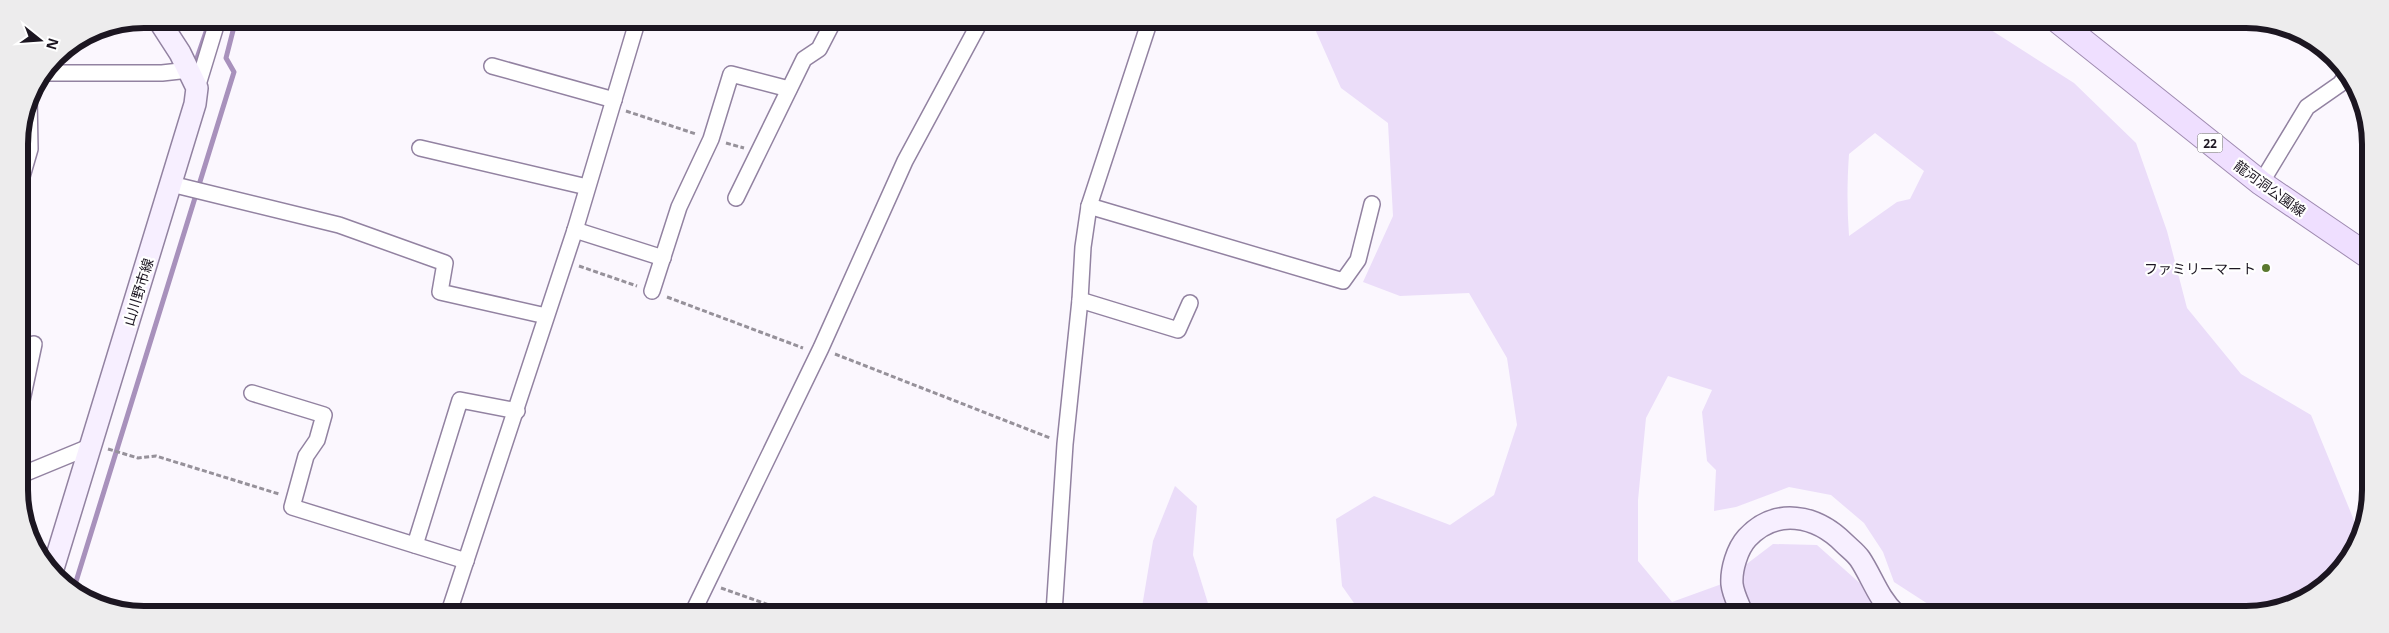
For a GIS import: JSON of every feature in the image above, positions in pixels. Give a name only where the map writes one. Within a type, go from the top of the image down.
[{"type":"main road","points":[[163,28],[193,79]]},
{"type":"main road","name":"龍河洞公園線","points":[[2067,28],[2261,184],[2362,252]]},
{"type":"main road","name":"山川野市線","points":[[54,564],[191,124],[193,79]]},
{"type":"main road","points":[[1739,605],[1732,585],[1734,564],[1743,544],[1755,530],[1770,521],[1799,517],[1825,526],[1860,558],[1872,583],[1888,605]]},
{"type":"street","points":[[51,73],[162,73],[193,79],[214,28]]},
{"type":"street","points":[[451,606],[517,411],[635,28]]},
{"type":"street","points":[[736,198],[804,59],[819,49],[830,28]]},
{"type":"street","points":[[696,606],[820,351],[905,161],[978,28]]},
{"type":"street","points":[[1054,606],[1065,444],[1080,300],[1082,247],[1089,206],[1147,28]]},
{"type":"street","points":[[492,66],[613,103]]},
{"type":"street","points":[[652,291],[679,207],[711,139],[731,74],[789,89]]},
{"type":"street","points":[[2261,184],[2307,107],[2343,80]]},
{"type":"street","points":[[28,156],[30,149],[29,121]]},
{"type":"street","points":[[420,148],[587,187]]},
{"type":"street","points":[[172,184],[339,225],[436,259],[445,263],[440,292],[546,316]]},
{"type":"street","points":[[1089,206],[1343,282],[1358,260],[1372,204]]},
{"type":"street","points":[[574,230],[663,258]]},
{"type":"street","points":[[1080,300],[1178,330],[1190,303]]},
{"type":"street","points":[[28,373],[34,344]]},
{"type":"street","points":[[252,393],[324,415],[317,440],[306,456],[292,507],[466,561]]},
{"type":"street","points":[[415,545],[460,400],[517,411]]},
{"type":"street","points":[[28,472],[90,445]]},
{"type":"path","points":[[613,103],[711,139],[759,152]]},
{"type":"path","points":[[564,261],[820,351],[1065,444]]},
{"type":"path","points":[[90,445],[138,458],[156,456],[294,499]]},
{"type":"path","points":[[708,584],[771,606]]},
{"type":"shaded area","points":[[1315,28],[1988,28],[2074,83],[2136,143],[2167,231],[2187,308],[2241,374],[2311,415],[2356,524],[2353,534],[2338,560],[2322,577],[2290,597],[2261,605],[1928,605],[1894,582],[1883,552],[1864,523],[1831,495],[1789,487],[1736,507],[1714,511],[1716,470],[1707,461],[1702,412],[1712,390],[1668,376],[1646,418],[1638,500],[1638,561],[1672,602],[1719,585],[1773,544],[1817,545],[1863,586],[1879,605],[1356,605],[1342,586],[1336,519],[1374,496],[1450,525],[1494,495],[1517,425],[1507,358],[1469,293],[1400,296],[1363,282],[1393,216],[1388,123],[1341,88]],"holes":[[[1875,133],[1924,171],[1910,199],[1897,202],[1849,236],[1849,154]]]},
{"type":"shaded area","points":[[1175,486],[1197,506],[1193,555],[1209,605],[1142,606],[1153,541]]},
{"type":"waterway","points":[[197,58],[207,28]]},
{"type":"waterway","points":[[75,583],[234,72],[226,58],[234,28]]},
{"type":"place","name":"ファミリーマート","points":[[2266,268]]}]
